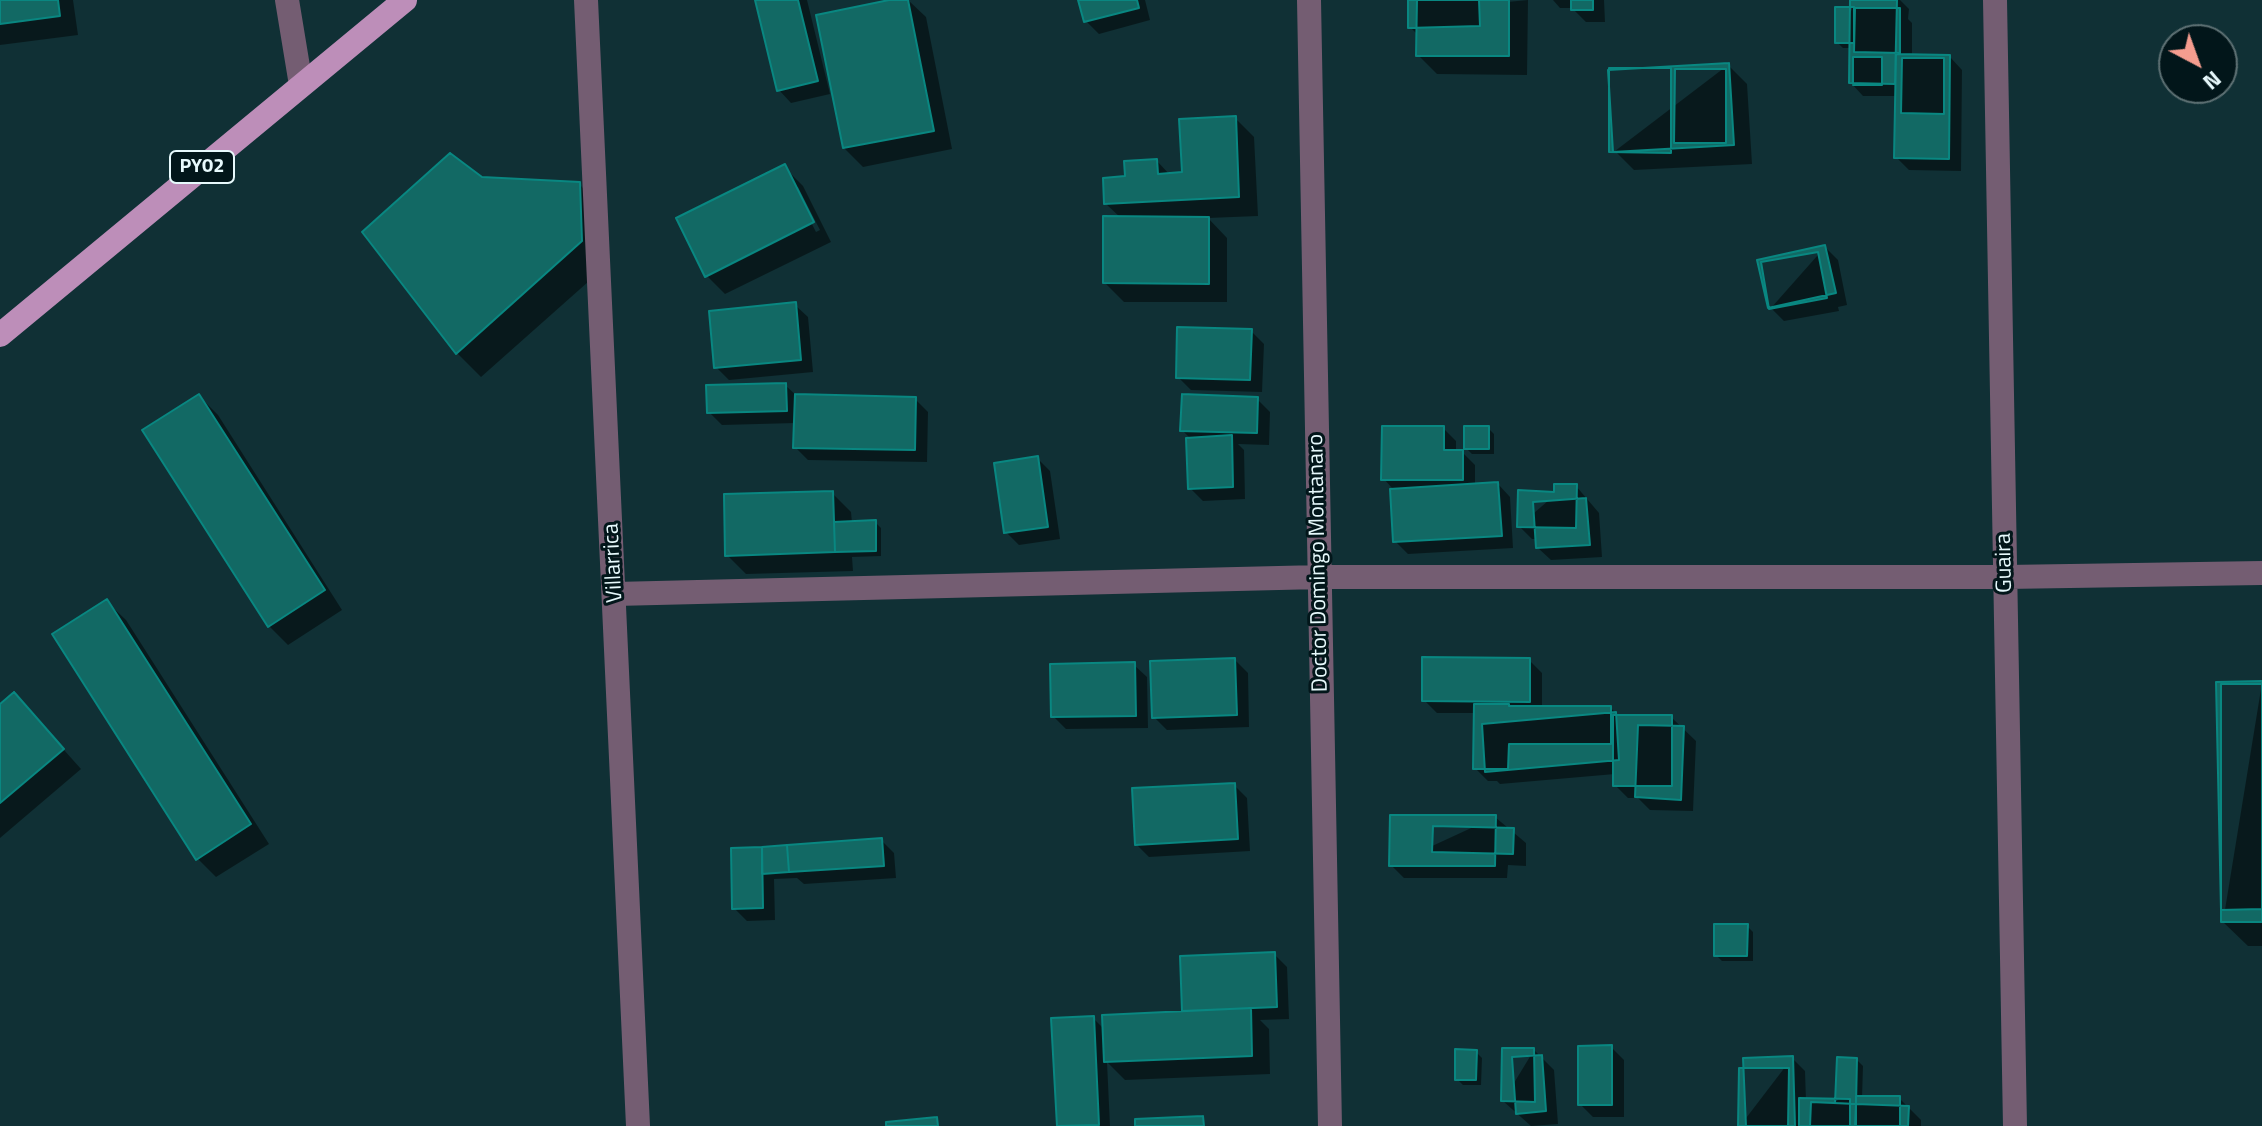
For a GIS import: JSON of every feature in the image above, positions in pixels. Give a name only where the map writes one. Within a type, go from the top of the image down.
[{"type":"main road","name":"PY02","points":[[0,335],[405,0]]},
{"type":"street","points":[[287,0],[301,85]]},
{"type":"street","name":"Villarrica","points":[[586,0],[638,1126]]},
{"type":"street","name":"Doctor Domingo Montanaro","points":[[1309,0],[1330,1126]]},
{"type":"street","name":"Guaira","points":[[1995,0],[2015,1126]]},
{"type":"street","points":[[615,594],[1320,577],[2006,577],[2262,573]]},
{"type":"building","points":[[0,0],[58,0],[60,16],[0,24]]},
{"type":"building","points":[[755,0],[798,0],[818,81],[777,91]]},
{"type":"building","points":[[889,0],[908,0],[934,131],[843,148],[816,15]]},
{"type":"building","points":[[1078,0],[1137,0],[1139,8],[1084,22]]},
{"type":"building","points":[[1408,0],[1479,0],[1480,26],[1408,28]]},
{"type":"building","points":[[1417,0],[1509,0],[1509,56],[1416,56]]},
{"type":"building","points":[[1571,0],[1593,0],[1593,10],[1571,10]]},
{"type":"building","points":[[1850,0],[1897,0],[1895,84],[1849,83]]},
{"type":"building","points":[[1835,7],[1854,7],[1854,43],[1835,43]]},
{"type":"building","points":[[1855,8],[1900,8],[1900,53],[1854,52]]},
{"type":"building","points":[[1896,54],[1950,55],[1949,159],[1894,158]]},
{"type":"building","points":[[1853,57],[1882,57],[1882,85],[1853,85]]},
{"type":"building","points":[[1902,58],[1944,58],[1944,114],[1901,113]]},
{"type":"building","points":[[1729,63],[1734,145],[1613,152],[1608,70]]},
{"type":"building","points":[[1609,68],[1671,68],[1671,153],[1609,152]]},
{"type":"building","points":[[1675,69],[1726,69],[1726,143],[1674,143]]},
{"type":"building","points":[[1236,116],[1239,197],[1104,204],[1103,178],[1125,176],[1124,161],[1157,159],[1158,174],[1182,172],[1179,119]]},
{"type":"building","points":[[450,153],[482,177],[580,182],[582,241],[456,354],[362,232]]},
{"type":"building","points":[[785,164],[814,222],[705,277],[676,218]]},
{"type":"building","points":[[1103,216],[1209,217],[1209,284],[1103,283]]},
{"type":"building","points":[[1825,245],[1836,293],[1768,308],[1757,260]]},
{"type":"building","points":[[1818,252],[1827,298],[1769,309],[1761,262]]},
{"type":"building","points":[[796,302],[801,360],[714,368],[709,311]]},
{"type":"building","points":[[1177,327],[1252,329],[1250,380],[1176,378]]},
{"type":"building","points":[[786,383],[787,411],[707,413],[706,385]]},
{"type":"building","points":[[199,394],[325,590],[268,627],[142,430]]},
{"type":"building","points":[[795,394],[916,397],[915,450],[793,448]]},
{"type":"building","points":[[1182,394],[1258,397],[1257,433],[1180,431]]},
{"type":"building","points":[[1382,426],[1444,426],[1444,450],[1463,450],[1463,480],[1381,480]]},
{"type":"building","points":[[1464,426],[1489,426],[1489,449],[1464,449]]},
{"type":"building","points":[[1232,435],[1233,487],[1188,489],[1186,438]]},
{"type":"building","points":[[1038,456],[1048,527],[1004,533],[994,463]]},
{"type":"building","points":[[1498,482],[1502,536],[1393,542],[1390,489]]},
{"type":"building","points":[[1554,484],[1577,484],[1576,528],[1517,527],[1518,490],[1554,492]]},
{"type":"building","points":[[833,491],[835,552],[725,556],[724,494]]},
{"type":"building","points":[[1586,498],[1590,545],[1536,548],[1533,502]]},
{"type":"building","points":[[876,520],[876,551],[835,552],[834,522]]},
{"type":"building","points":[[107,599],[251,824],[196,860],[52,634]]},
{"type":"building","points":[[1422,657],[1530,658],[1530,702],[1422,701]]},
{"type":"building","points":[[1235,658],[1237,715],[1152,718],[1150,661]]},
{"type":"building","points":[[1135,662],[1136,716],[1051,717],[1050,664]]},
{"type":"building","points":[[2262,681],[2262,909],[2221,910],[2216,682]]},
{"type":"building","points":[[2221,684],[2262,684],[2262,922],[2221,922]]},
{"type":"building","points":[[14,692],[64,749],[0,803],[0,704]]},
{"type":"building","points":[[1474,704],[1611,706],[1611,744],[1509,744],[1508,769],[1473,769]]},
{"type":"building","points":[[1616,712],[1619,760],[1485,772],[1482,724]]},
{"type":"building","points":[[1613,715],[1672,715],[1672,786],[1613,786]]},
{"type":"building","points":[[1638,725],[1684,726],[1681,800],[1635,797]]},
{"type":"building","points":[[1235,783],[1238,839],[1135,845],[1132,788]]},
{"type":"building","points":[[1390,815],[1496,815],[1495,866],[1389,866]]},
{"type":"building","points":[[1433,826],[1514,828],[1513,854],[1432,852]]},
{"type":"building","points":[[882,838],[884,866],[789,872],[787,845]]},
{"type":"building","points":[[787,845],[789,872],[762,874],[762,847]]},
{"type":"building","points":[[762,847],[763,908],[732,909],[731,848]]},
{"type":"building","points":[[1714,924],[1748,924],[1747,956],[1714,956]]},
{"type":"building","points":[[1275,952],[1277,1007],[1182,1011],[1180,956]]},
{"type":"building","points":[[1251,1008],[1252,1056],[1104,1062],[1102,1015]]},
{"type":"building","points":[[1094,1016],[1099,1125],[1057,1126],[1051,1018]]},
{"type":"building","points":[[1612,1045],[1612,1105],[1578,1105],[1578,1046]]},
{"type":"building","points":[[1502,1048],[1534,1048],[1535,1102],[1501,1101]]},
{"type":"building","points":[[1455,1049],[1477,1050],[1476,1080],[1455,1080]]},
{"type":"building","points":[[1542,1055],[1546,1111],[1516,1114],[1512,1057]]},
{"type":"building","points":[[1793,1056],[1795,1126],[1746,1126],[1743,1058]]},
{"type":"building","points":[[1837,1057],[1857,1058],[1856,1104],[1835,1103]]},
{"type":"building","points":[[1739,1068],[1789,1068],[1788,1126],[1738,1126]]},
{"type":"building","points":[[1856,1096],[1900,1096],[1900,1126],[1856,1126]]},
{"type":"building","points":[[1799,1098],[1850,1099],[1850,1126],[1799,1126]]},
{"type":"building","points":[[1811,1102],[1856,1104],[1855,1126],[1810,1126]]},
{"type":"building","points":[[1856,1104],[1909,1106],[1908,1126],[1855,1126]]},
{"type":"building","points":[[1203,1116],[1204,1126],[1135,1126],[1135,1119]]},
{"type":"building","points":[[937,1117],[938,1126],[886,1126],[886,1122]]}]
